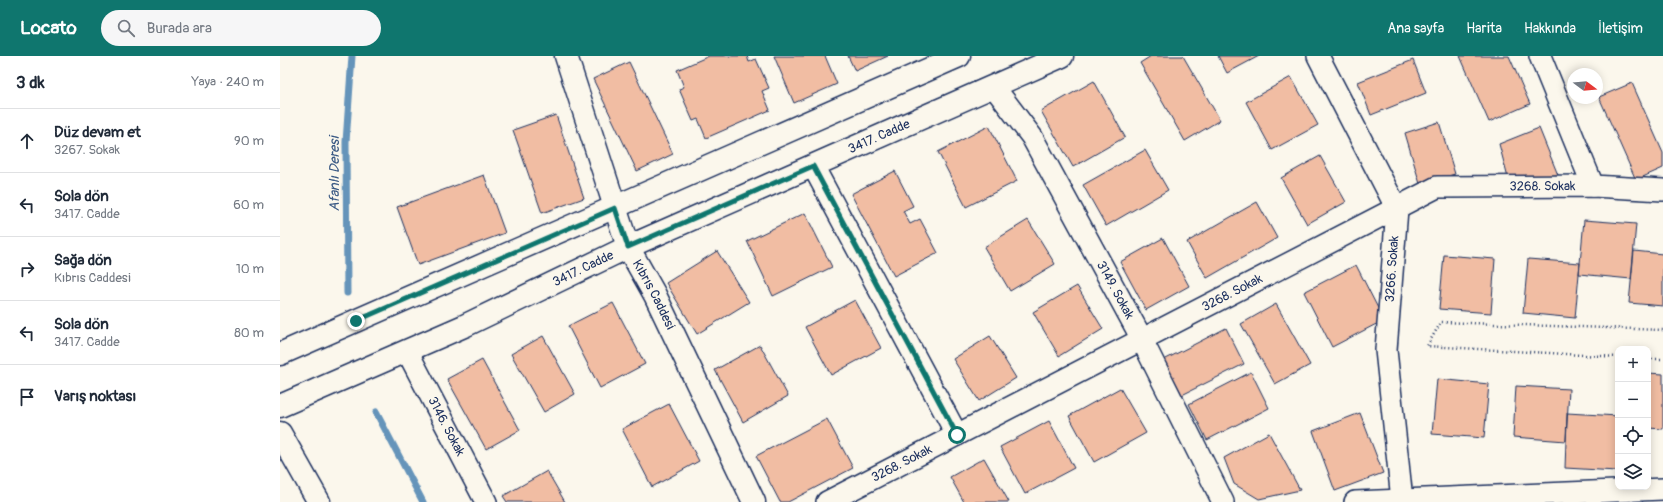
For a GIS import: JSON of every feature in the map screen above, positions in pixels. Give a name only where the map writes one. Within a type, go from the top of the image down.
[{"type":"street","name":"Kıbrıs Caddesi","points":[[566,56],[628,247],[655,295],[754,502]]},
{"type":"street","points":[[287,351],[959,56]]},
{"type":"street","name":"3417. Cadde","points":[[280,406],[464,326],[628,247],[1062,56]]},
{"type":"street","points":[[1318,56],[1397,209]]},
{"type":"street","points":[[1540,56],[1593,186]]},
{"type":"street","name":"3149. Sokak","points":[[994,87],[1032,138],[1142,340],[1223,502]]},
{"type":"street","points":[[813,166],[957,435]]},
{"type":"street","name":"3268. Sokak","points":[[827,502],[1437,187],[1593,186],[1663,190]]},
{"type":"street","name":"3266. Sokak","points":[[1397,209],[1386,350],[1402,500]]},
{"type":"street","name":"3146. Sokak","points":[[407,351],[486,502]]},
{"type":"street","points":[[280,433],[319,502]]},
{"type":"street","points":[[1355,502],[1402,500],[1445,501],[1658,494]]},
{"type":"path","points":[[1615,357],[1427,346],[1441,322],[1663,330]]},
{"type":"path","points":[[1651,358],[1663,359]]},
{"type":"building","points":[[709,56],[747,56],[749,62],[756,59],[769,88],[762,91],[770,110],[706,138],[698,119],[693,121],[679,89],[684,87],[677,70]]},
{"type":"building","points":[[774,56],[825,56],[837,84],[794,103]]},
{"type":"building","points":[[848,56],[888,56],[855,71]]},
{"type":"building","points":[[1151,56],[1183,56],[1220,120],[1185,141],[1140,63]]},
{"type":"building","points":[[1218,56],[1259,56],[1227,73]]},
{"type":"building","points":[[1460,56],[1509,56],[1530,104],[1489,122]]},
{"type":"building","points":[[1413,60],[1426,93],[1371,115],[1358,82]]},
{"type":"building","points":[[629,62],[673,154],[637,171],[593,79]]},
{"type":"building","points":[[1291,77],[1318,125],[1272,150],[1246,102]]},
{"type":"building","points":[[1094,81],[1125,137],[1073,167],[1041,111]]},
{"type":"building","points":[[1632,83],[1663,153],[1663,168],[1636,180],[1602,104],[1603,95]]},
{"type":"building","points":[[556,115],[584,198],[542,213],[513,130]]},
{"type":"building","points":[[1439,122],[1455,174],[1420,184],[1405,133]]},
{"type":"building","points":[[989,126],[1017,181],[966,207],[938,152]]},
{"type":"building","points":[[1539,128],[1558,175],[1508,178],[1499,144]]},
{"type":"building","points":[[1145,150],[1168,190],[1106,226],[1083,185]]},
{"type":"building","points":[[1320,156],[1346,202],[1307,224],[1281,178]]},
{"type":"building","points":[[895,171],[913,206],[903,211],[910,224],[920,219],[938,253],[894,276],[851,194]]},
{"type":"building","points":[[484,175],[505,233],[418,265],[397,207]]},
{"type":"building","points":[[1257,202],[1277,238],[1207,278],[1187,242]]},
{"type":"building","points":[[805,213],[832,267],[773,296],[747,241]]},
{"type":"building","points":[[1028,220],[1055,264],[1010,291],[984,247]]},
{"type":"building","points":[[1584,220],[1636,224],[1631,279],[1579,274]]},
{"type":"building","points":[[1163,238],[1189,286],[1146,310],[1120,262]]},
{"type":"building","points":[[717,251],[749,302],[697,334],[666,283]]},
{"type":"building","points":[[1634,251],[1663,254],[1663,306],[1629,303]]},
{"type":"building","points":[[1444,255],[1495,259],[1491,313],[1439,309]]},
{"type":"building","points":[[1528,259],[1580,263],[1575,318],[1523,313]]},
{"type":"building","points":[[1356,265],[1384,320],[1332,347],[1304,292]]},
{"type":"building","points":[[1077,286],[1103,329],[1059,356],[1033,312]]},
{"type":"building","points":[[855,300],[881,348],[831,375],[805,327]]},
{"type":"building","points":[[613,303],[645,364],[600,388],[568,326]]},
{"type":"building","points":[[1276,304],[1310,365],[1275,384],[1241,324]]},
{"type":"building","points":[[1226,328],[1244,364],[1182,395],[1164,360]]},
{"type":"building","points":[[543,336],[575,394],[544,412],[511,354]]},
{"type":"building","points":[[990,336],[1016,378],[979,401],[953,359]]},
{"type":"building","points":[[760,345],[788,396],[743,422],[715,370]]},
{"type":"building","points":[[482,360],[520,430],[486,449],[447,379]]},
{"type":"building","points":[[1251,372],[1269,408],[1207,440],[1189,404]]},
{"type":"building","points":[[1651,373],[1663,374],[1663,429],[1651,428]]},
{"type":"building","points":[[1437,379],[1489,384],[1484,438],[1432,434]]},
{"type":"building","points":[[1516,386],[1569,389],[1566,441],[1513,437]]},
{"type":"building","points":[[1120,388],[1146,433],[1094,462],[1069,416]]},
{"type":"building","points":[[669,404],[699,461],[652,487],[622,429]]},
{"type":"building","points":[[1360,413],[1383,473],[1335,491],[1313,431]]},
{"type":"building","points":[[1567,413],[1615,416],[1615,471],[1565,468]]},
{"type":"building","points":[[827,419],[853,468],[788,502],[780,502],[756,456]]},
{"type":"building","points":[[1049,421],[1074,468],[1025,494],[1000,447]]},
{"type":"building","points":[[1269,433],[1300,490],[1259,499],[1234,484],[1224,458]]},
{"type":"building","points":[[984,458],[1009,502],[964,502],[950,477]]},
{"type":"building","points":[[547,471],[565,502],[507,502],[503,496]]},
{"type":"waterway","name":"Afanlı Deresi","points":[[347,293],[346,142],[352,56]]},
{"type":"waterway","name":"Afanlı Deresi","points":[[376,412],[423,502]]},
{"type":"route","points":[[356,321],[615,208],[628,247],[813,166],[957,435]]}]
